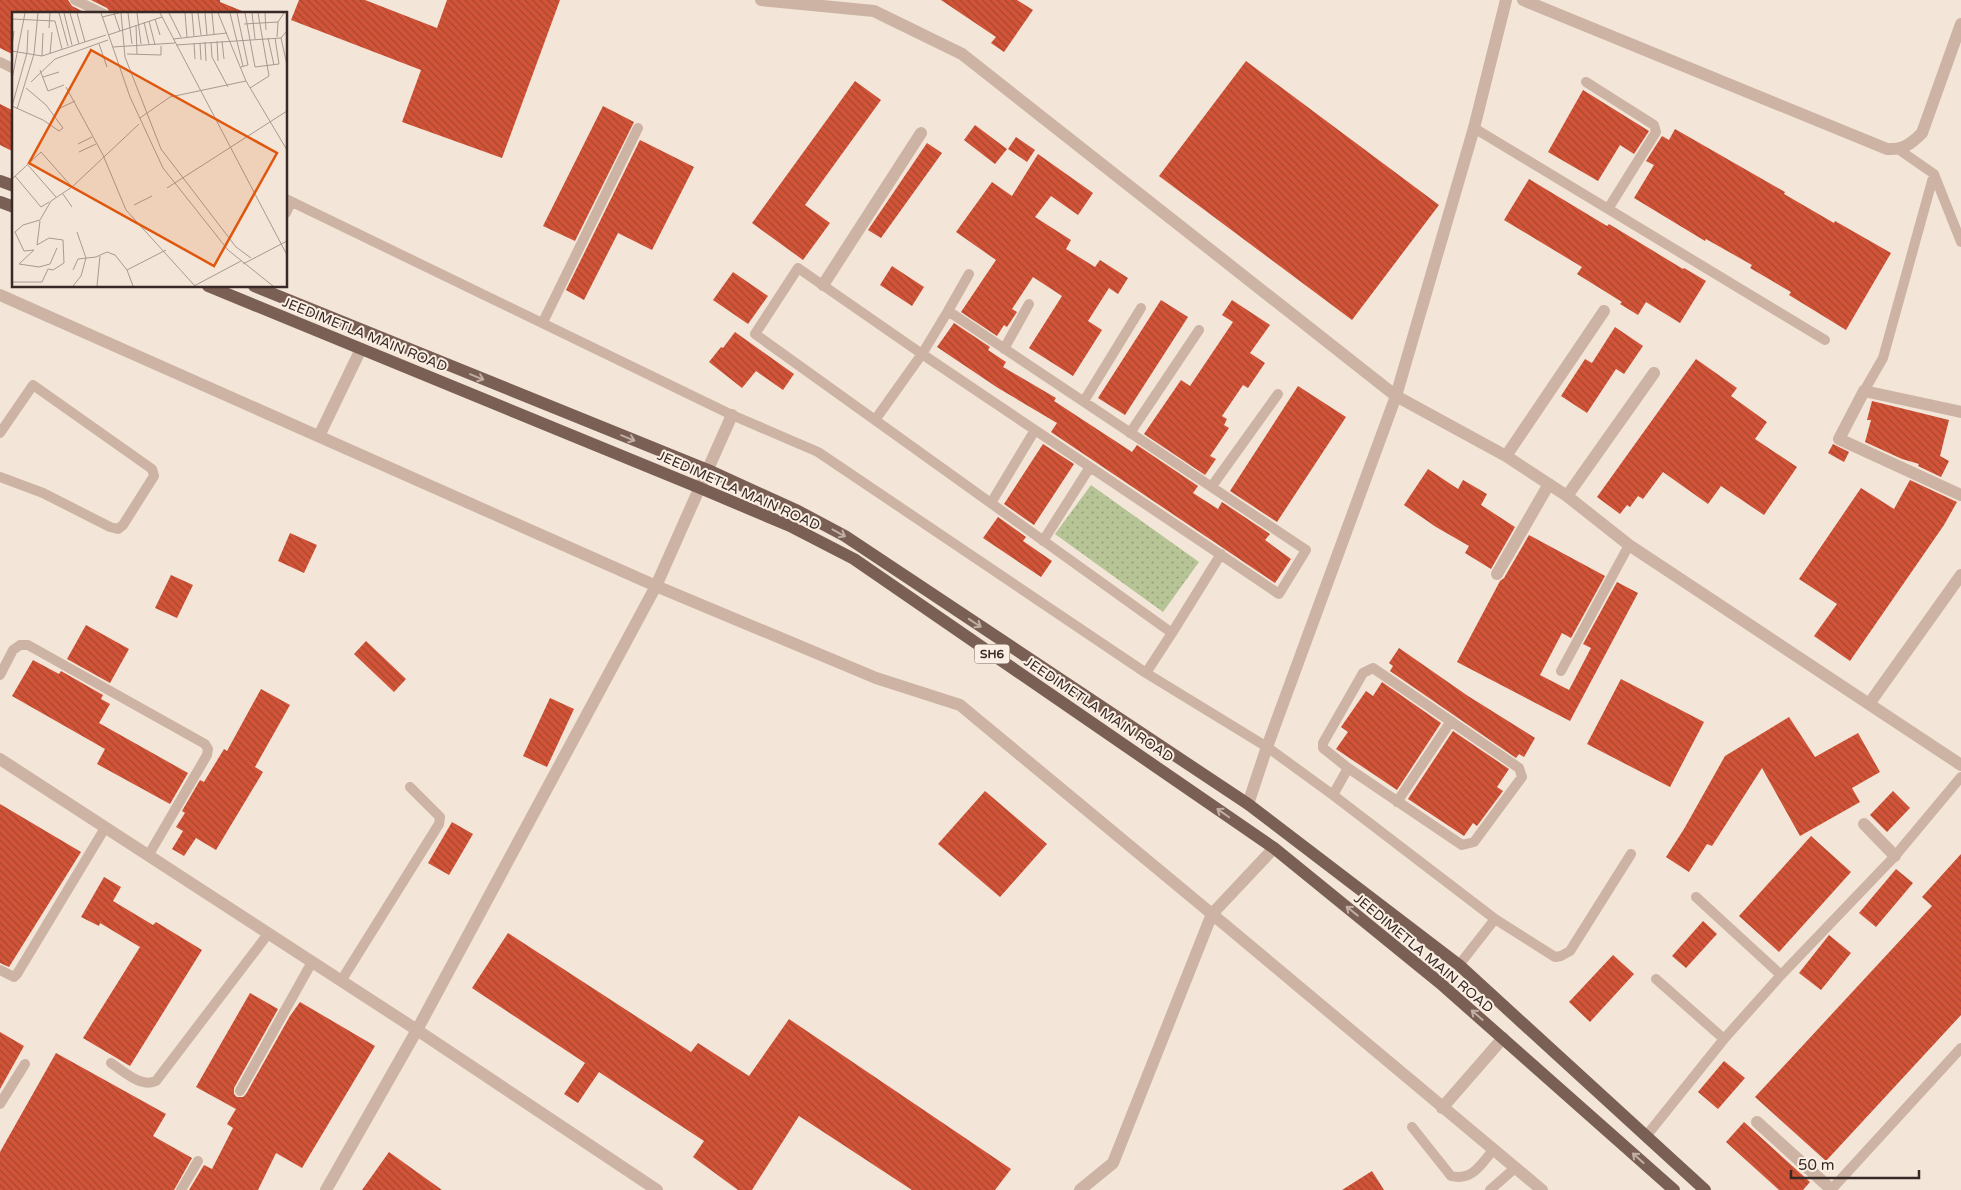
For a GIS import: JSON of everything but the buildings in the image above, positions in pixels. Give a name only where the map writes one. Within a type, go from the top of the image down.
[{"type":"main road","points":[[0,181],[12,185]]},
{"type":"main road","points":[[0,202],[12,206]]},
{"type":"main road","name":"JEEDIMETLA MAIN ROAD","points":[[213,288],[790,526],[854,559],[1274,848],[1440,982],[1674,1190]]},
{"type":"main road","name":"JEEDIMETLA MAIN ROAD","points":[[260,288],[708,470],[798,511],[845,536],[1248,804],[1459,965],[1705,1190]]},
{"type":"street","points":[[1248,804],[1267,747],[1396,396],[1474,128],[1506,0]]},
{"type":"street","points":[[1523,0],[1887,148],[1898,149],[1910,144],[1922,133],[1961,24]]},
{"type":"street","points":[[765,1],[874,11],[962,54],[1396,396],[1506,456],[1549,484],[1629,544],[1961,765]]},
{"type":"street","points":[[823,285],[921,133]]},
{"type":"street","points":[[0,295],[656,586],[876,678],[960,706],[1542,1190]]},
{"type":"street","points":[[1506,456],[1604,311]]},
{"type":"street","points":[[318,436],[361,349]]},
{"type":"street","points":[[1567,496],[1654,373]]},
{"type":"street","points":[[1961,412],[1864,391],[1839,439],[1961,495]]},
{"type":"street","points":[[326,1190],[417,1030],[656,586],[732,415]]},
{"type":"street","points":[[1497,574],[1549,484]]},
{"type":"street","points":[[1869,704],[1961,575]]},
{"type":"street","points":[[0,759],[417,1030],[657,1190]]},
{"type":"street","points":[[1864,824],[1894,856]]},
{"type":"street","points":[[1080,1190],[1114,1163],[1212,914],[1274,848]]},
{"type":"street","points":[[1442,1108],[1503,1038]]},
{"type":"street","points":[[1757,1122],[1832,1190]]},
{"type":"lane","points":[[75,0],[100,12]]},
{"type":"lane","points":[[0,62],[12,68]]},
{"type":"lane","points":[[1586,82],[1654,125],[1656,132],[1608,209]]},
{"type":"lane","points":[[543,322],[638,128]]},
{"type":"lane","points":[[1474,128],[1825,340]]},
{"type":"lane","points":[[1898,149],[1934,174],[1961,242]]},
{"type":"lane","points":[[1864,391],[1883,358],[1934,174]]},
{"type":"lane","points":[[289,200],[732,415],[818,452],[1146,673],[1267,747],[1495,919],[1555,957],[1570,951],[1631,854]]},
{"type":"lane","points":[[948,311],[1306,550],[1280,594],[922,354],[798,268],[755,334],[1172,634]]},
{"type":"lane","points":[[875,420],[922,354],[968,274]]},
{"type":"lane","points":[[1004,349],[1029,304]]},
{"type":"lane","points":[[1084,401],[1141,308]]},
{"type":"lane","points":[[1130,432],[1199,330]]},
{"type":"lane","points":[[0,433],[33,385],[152,469],[154,476],[128,518],[118,529],[110,527],[43,493],[0,477]]},
{"type":"lane","points":[[1212,486],[1278,394]]},
{"type":"lane","points":[[991,503],[1035,430]]},
{"type":"lane","points":[[1043,541],[1090,467]]},
{"type":"lane","points":[[1561,671],[1629,544]]},
{"type":"lane","points":[[1146,673],[1221,554]]},
{"type":"lane","points":[[0,675],[13,650],[20,645],[28,645],[205,744],[208,749],[207,755],[148,856]]},
{"type":"lane","points":[[1373,668],[1451,721],[1519,768],[1522,777],[1474,842],[1469,845],[1462,845],[1348,768],[1326,751],[1323,743],[1363,673],[1373,668]]},
{"type":"lane","points":[[1398,802],[1451,721]]},
{"type":"lane","points":[[1333,795],[1348,768]]},
{"type":"lane","points":[[1647,1135],[1724,1039],[1781,975],[1894,856],[1961,777]]},
{"type":"lane","points":[[341,981],[439,824],[440,817],[435,810],[410,786]]},
{"type":"lane","points":[[0,970],[14,977],[17,974],[105,828]]},
{"type":"lane","points":[[1696,897],[1781,975]]},
{"type":"lane","points":[[1459,965],[1495,919]]},
{"type":"lane","points":[[111,1063],[142,1082],[151,1083],[156,1081],[268,934]]},
{"type":"lane","points":[[240,1091],[312,962]]},
{"type":"lane","points":[[1656,979],[1724,1039]]},
{"type":"lane","points":[[1832,1190],[1957,1059],[1961,1048]]},
{"type":"lane","points":[[0,1104],[25,1064]]},
{"type":"lane","points":[[1412,1127],[1451,1176],[1463,1177],[1475,1172],[1493,1150]]},
{"type":"lane","points":[[181,1190],[198,1161]]},
{"type":"lane","points":[[1490,1190],[1515,1168]]},
{"type":"green space","points":[[1091,485],[1199,562],[1163,612],[1055,534]]}]
